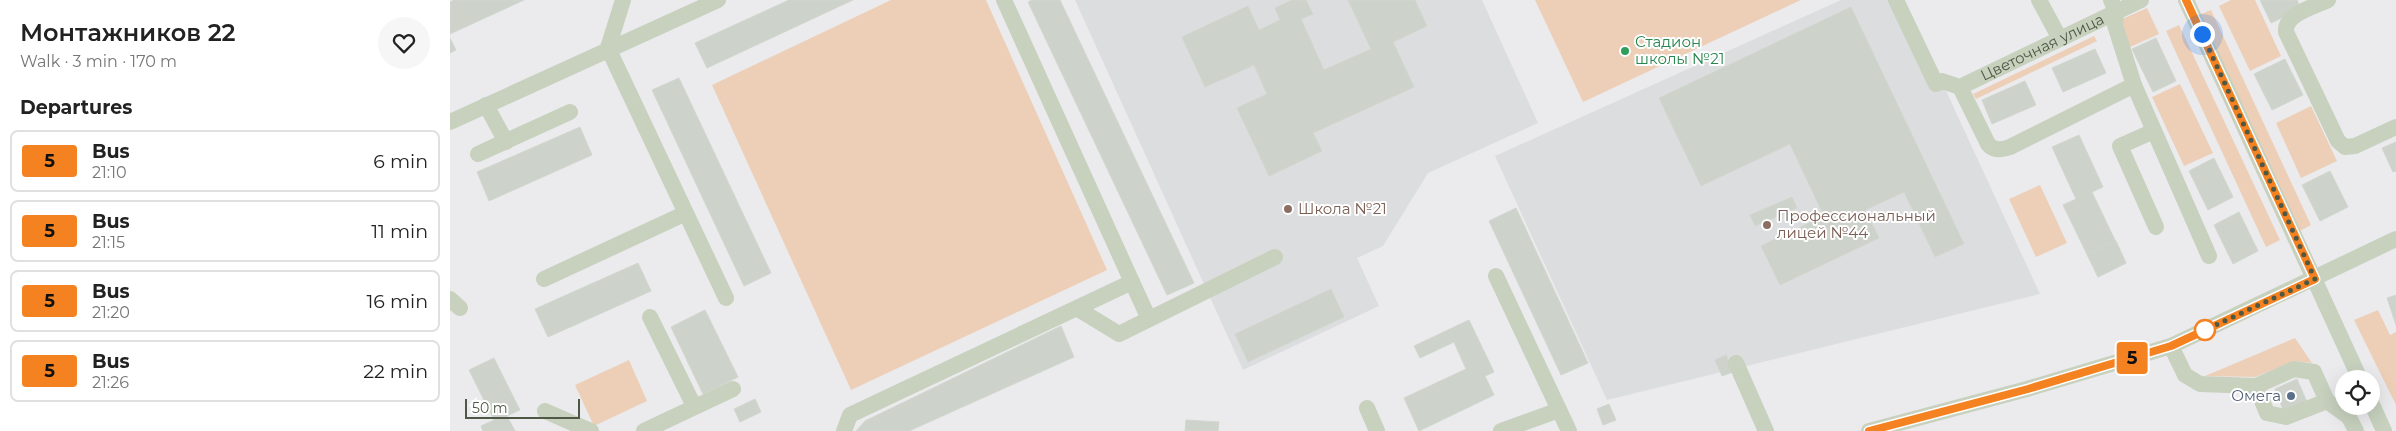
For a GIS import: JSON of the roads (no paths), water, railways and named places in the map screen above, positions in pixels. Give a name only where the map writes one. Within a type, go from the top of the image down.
[{"type":"street","points":[[623,0],[608,48],[684,214],[726,298]]},
{"type":"street","points":[[450,122],[608,48],[718,0]]},
{"type":"street","points":[[1004,0],[1148,319]]},
{"type":"street","points":[[1896,0],[1936,84],[1942,81],[1960,87],[1988,144],[1992,148],[2010,147],[2134,86]]},
{"type":"street","points":[[2038,0],[2060,39]]},
{"type":"street","name":"Цветочная улица","points":[[1960,87],[2060,39],[2113,6],[2141,0]]},
{"type":"street","points":[[2186,0],[2356,370]]},
{"type":"street","points":[[2328,0],[2289,19],[2285,25],[2286,32],[2338,141],[2345,147],[2355,146],[2396,127]]},
{"type":"street","points":[[2113,6],[2115,25],[2134,86],[2209,256]]},
{"type":"street","points":[[486,105],[506,142]]},
{"type":"street","points":[[478,154],[570,112]]},
{"type":"street","points":[[2154,131],[2120,146],[2156,227]]},
{"type":"street","points":[[544,279],[684,214]]},
{"type":"street","points":[[1869,431],[2028,389],[2171,346],[2396,239]]},
{"type":"street","points":[[1078,309],[1119,334],[1275,257]]},
{"type":"street","points":[[1496,276],[1569,431]]},
{"type":"street","points":[[844,431],[850,415],[1132,282]]},
{"type":"street","points":[[650,317],[694,406]]},
{"type":"street","points":[[2171,346],[2185,375],[2200,384],[2256,386],[2294,369],[2314,372],[2327,401],[2349,417],[2356,431]]},
{"type":"street","points":[[1736,363],[1766,431]]},
{"type":"street","points":[[2256,386],[2268,413],[2286,417],[2327,401]]},
{"type":"street","points":[[644,431],[733,388]]},
{"type":"street","points":[[1367,408],[1376,431]]},
{"type":"street","points":[[1501,431],[1559,410]]},
{"type":"street","points":[[545,411],[591,431]]},
{"type":"street","points":[[2377,415],[2384,431]]},
{"type":"place","name":"Стадион школы №21","points":[[1625,51]]},
{"type":"place","name":"Школа №21","points":[[1288,209]]},
{"type":"place","name":"Профессиональный лицей №44","points":[[1767,225]]},
{"type":"place","name":"Омега","points":[[2291,396]]}]
